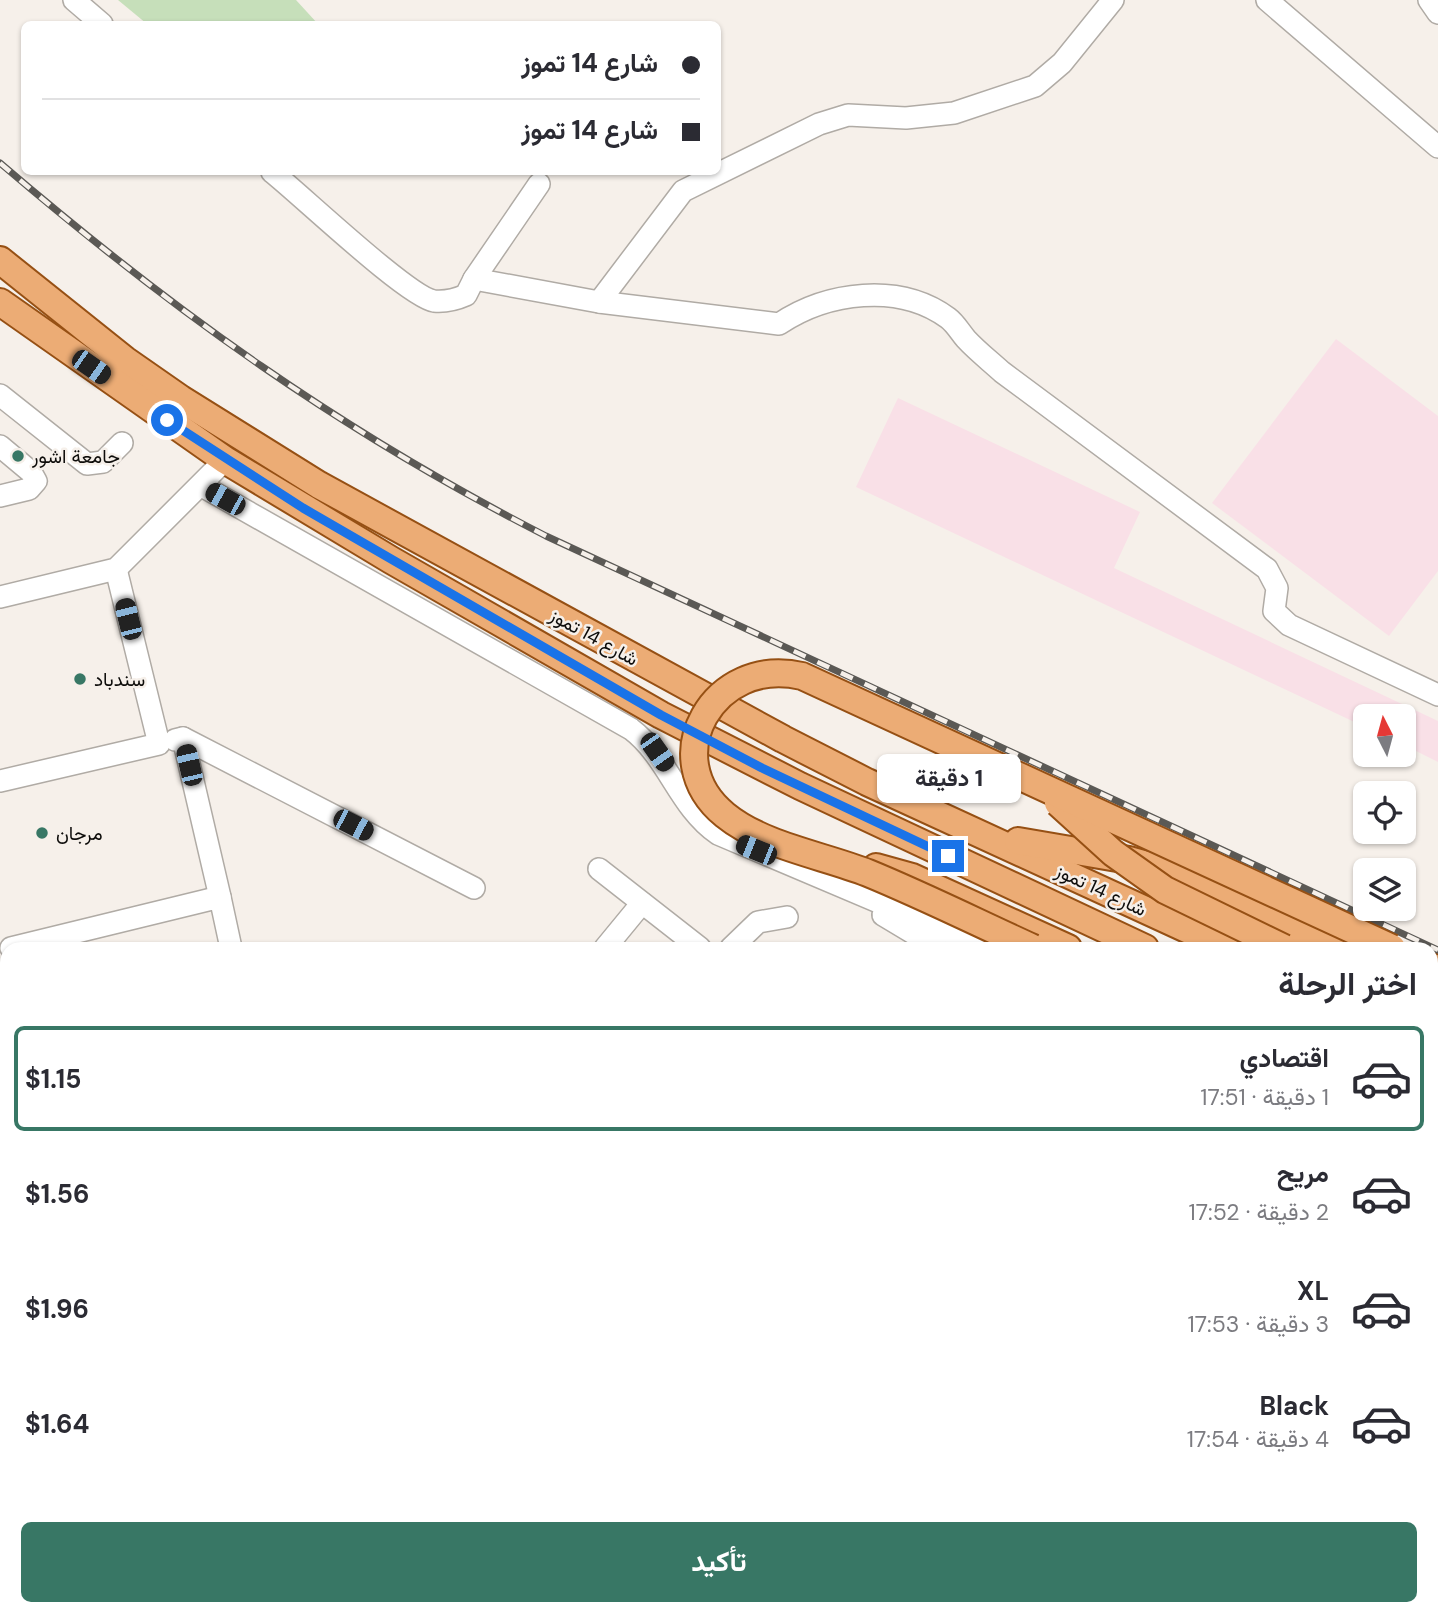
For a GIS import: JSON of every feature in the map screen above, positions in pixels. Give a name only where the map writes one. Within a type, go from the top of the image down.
[{"type":"main road","name":"شارع 14 تموز","points":[[0,260],[73,320],[148,376],[319,485],[677,683],[867,782],[1214,942]]},
{"type":"main road","name":"شارع 14 تموز","points":[[0,302],[225,460],[391,560],[661,715],[800,786],[1132,942]]},
{"type":"main road","points":[[1020,942],[869,874],[786,845],[725,815],[705,790],[697,768],[696,744],[705,714],[726,689],[754,675],[786,672],[802,676],[1379,942]]},
{"type":"main road","points":[[1002,767],[1040,789],[1113,853],[1156,885],[1272,942]]},
{"type":"main road","points":[[800,786],[923,862],[1094,942]]},
{"type":"main road","points":[[959,825],[1003,838],[1129,860],[1205,885],[1326,942]]},
{"type":"main road","points":[[786,845],[912,877],[1055,942]]},
{"type":"street","points":[[74,0],[98,21]]},
{"type":"street","points":[[721,172],[819,124],[848,115],[906,118],[954,113],[1035,86],[1062,63],[1113,0]]},
{"type":"street","points":[[1267,0],[1438,147]]},
{"type":"street","points":[[1429,0],[1438,13]]},
{"type":"street","points":[[275,175],[380,266],[432,301],[466,295],[474,279],[539,184]]},
{"type":"street","points":[[599,302],[683,191],[715,175]]},
{"type":"street","points":[[474,279],[599,302],[779,324],[800,309],[832,299],[864,294],[919,303],[950,319],[967,340],[1002,372],[1267,569],[1277,588],[1274,611],[1289,625],[1438,695]]},
{"type":"street","points":[[0,395],[88,464],[103,462],[122,443]]},
{"type":"street","points":[[0,446],[31,472],[36,481],[29,489],[0,496]]},
{"type":"street","points":[[0,597],[116,569],[202,486],[225,460]]},
{"type":"street","points":[[202,486],[631,729],[657,752],[687,806],[718,834],[973,942]]},
{"type":"street","points":[[116,569],[159,744]]},
{"type":"street","points":[[183,738],[230,942]]},
{"type":"street","points":[[0,781],[183,738],[474,888]]},
{"type":"street","points":[[598,869],[692,942]]},
{"type":"street","points":[[37,942],[220,897]]},
{"type":"street","points":[[611,942],[642,903]]},
{"type":"street","points":[[879,913],[928,942]]},
{"type":"street","points":[[737,942],[758,922],[787,917]]},
{"type":"shaded area","points":[[1336,339],[1438,416],[1438,571],[1389,636],[1212,503]]},
{"type":"shaded area","points":[[898,398],[1140,512],[1114,568],[1402,704],[1353,704],[1353,721],[856,487]]},
{"type":"shaded area","points":[[1416,711],[1438,721],[1438,762],[1416,751]]},
{"type":"green space","points":[[118,0],[296,0],[315,21],[143,21]]},
{"type":"railway","points":[[0,163],[130,269],[261,366],[329,411],[471,496],[546,536],[1421,942]]},
{"type":"place","name":"جامعة اشور","points":[[18,456]]},
{"type":"place","name":"سندباد","points":[[80,679]]},
{"type":"place","name":"مرجان","points":[[42,833]]},
{"type":"route","points":[[167,420],[303,508],[661,715],[762,768],[948,856]]}]
